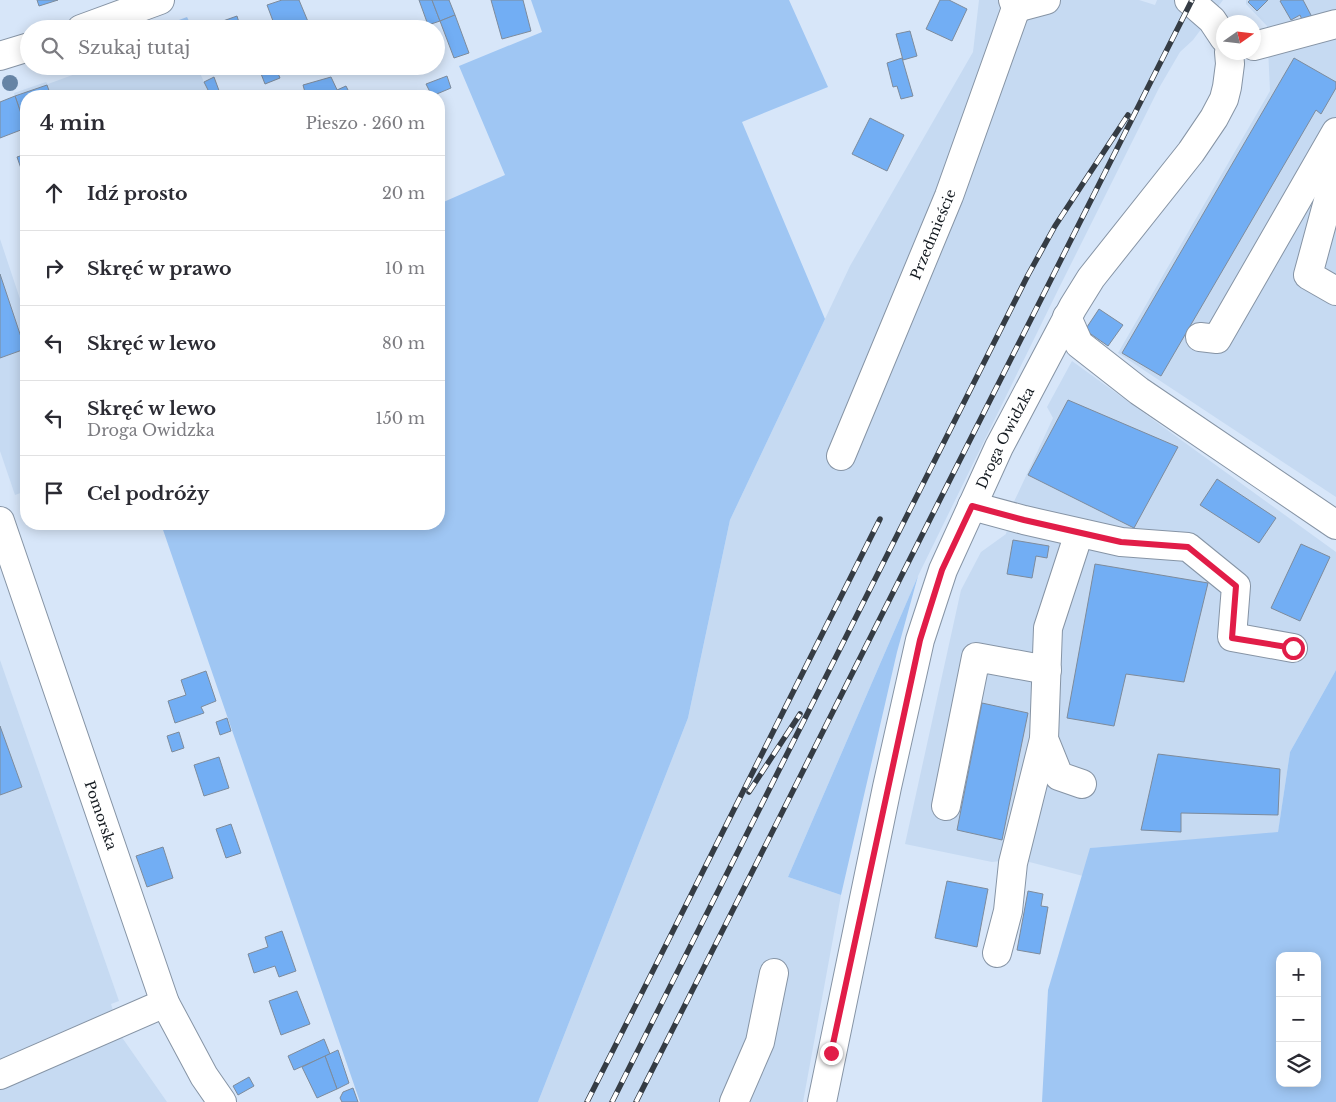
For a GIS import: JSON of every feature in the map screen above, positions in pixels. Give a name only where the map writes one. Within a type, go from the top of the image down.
[{"type":"street","points":[[106,20],[160,0]]},
{"type":"street","name":"Przedmieście","points":[[841,456],[949,196],[1014,4],[1046,0]]},
{"type":"street","points":[[1189,0],[1212,20],[1216,26]]},
{"type":"street","points":[[1261,44],[1336,24]]},
{"type":"street","name":"Droga Owidzka","points":[[822,1102],[887,787],[920,640],[942,570],[999,447],[1067,317],[1091,278],[1191,152],[1214,118],[1224,99],[1230,60]]},
{"type":"street","points":[[1334,135],[1328,201],[1308,275],[1336,291]]},
{"type":"street","points":[[1200,337],[1217,339],[1334,135]]},
{"type":"street","points":[[1067,317],[1079,344],[1139,391],[1336,526]]},
{"type":"street","points":[[972,506],[1121,542],[1188,547],[1236,586],[1232,638],[1293,648]]},
{"type":"street","name":"Pomorska","points":[[0,520],[164,1003],[204,1076],[222,1102]]},
{"type":"street","points":[[997,953],[1008,911],[1013,863],[1044,739],[1048,628],[1079,532]]},
{"type":"street","points":[[946,806],[976,657],[1047,670]]},
{"type":"street","points":[[1044,739],[1059,776],[1082,784]]},
{"type":"street","points":[[734,1102],[760,1042],[774,973]]},
{"type":"street","points":[[0,1076],[164,1003]]},
{"type":"shaded area","points":[[531,0],[789,0],[828,87],[742,122],[825,319],[730,520],[688,718],[538,1102],[360,1102],[163,530],[445,530],[445,201],[505,175],[459,66],[542,32]]},
{"type":"shaded area","points":[[979,0],[1139,0],[1155,5],[1157,0],[1223,0],[1193,40],[1180,52],[1159,88],[1059,288],[918,576],[788,877],[841,895],[803,1102],[538,1102],[688,718],[730,520],[850,266],[973,52]]},
{"type":"shaded area","points":[[1246,0],[1336,0],[1336,497],[1118,353],[1270,91],[1267,26],[1261,20],[1261,15],[1256,15],[1246,4]]},
{"type":"shaded area","points":[[72,75],[201,75],[207,90],[23,90],[46,82],[48,84]]},
{"type":"shaded area","points":[[20,91],[20,110],[14,93]]},
{"type":"shaded area","points":[[0,239],[20,299],[20,493],[15,495],[0,451]]},
{"type":"shaded area","points":[[1072,361],[1336,552],[1336,670],[1290,752],[1278,833],[1091,848],[1083,876],[1018,859],[992,862],[905,844],[961,590],[981,552],[1006,534],[1012,506],[1053,418],[1047,407]]},
{"type":"shaded area","points":[[918,576],[897,652],[841,895],[788,877]]},
{"type":"shaded area","points":[[0,660],[119,1001],[111,1004],[121,1036],[167,1102],[0,1102]]},
{"type":"shaded area","points":[[1336,670],[1336,1102],[1042,1102],[1048,990],[1090,848],[1278,832],[1290,752]]},
{"type":"building","points":[[37,0],[58,0],[39,6]]},
{"type":"building","points":[[282,0],[299,0],[307,20],[273,20],[267,5]]},
{"type":"building","points":[[419,0],[432,0],[440,20],[426,20]]},
{"type":"building","points":[[432,0],[449,0],[455,15],[440,20]]},
{"type":"building","points":[[491,0],[523,0],[531,31],[502,39]]},
{"type":"building","points":[[940,0],[949,0],[967,9],[952,41],[926,29]]},
{"type":"building","points":[[1250,0],[1268,0],[1257,11],[1248,2]]},
{"type":"building","points":[[1303,0],[1312,17],[1303,22],[1300,15],[1291,20],[1280,1]]},
{"type":"building","points":[[455,15],[469,53],[454,58],[445,34],[445,20],[442,20]]},
{"type":"building","points":[[237,16],[238,20],[226,20]]},
{"type":"building","points":[[910,31],[917,56],[903,60],[896,34]]},
{"type":"building","points":[[902,58],[913,96],[901,99],[897,86],[893,87],[887,63]]},
{"type":"building","points":[[1294,58],[1336,82],[1336,88],[1321,114],[1316,110],[1161,376],[1122,353]]},
{"type":"building","points":[[262,75],[279,75],[280,78],[265,84]]},
{"type":"building","points":[[447,76],[451,88],[445,91],[429,90],[426,84]]},
{"type":"building","points":[[214,77],[219,90],[208,90],[204,82]]},
{"type":"building","points":[[331,77],[337,90],[304,90],[303,85]]},
{"type":"building","points":[[47,85],[49,90],[32,90]]},
{"type":"building","points":[[346,86],[348,90],[337,90]]},
{"type":"building","points":[[20,94],[20,111],[15,96]]},
{"type":"building","points":[[15,96],[20,111],[20,130],[0,138],[0,102]]},
{"type":"building","points":[[870,118],[904,135],[887,171],[852,154]]},
{"type":"building","points":[[0,274],[20,334],[20,351],[0,358]]},
{"type":"building","points":[[1099,309],[1123,325],[1108,346],[1085,330]]},
{"type":"building","points":[[1068,400],[1178,447],[1134,528],[1028,475]]},
{"type":"building","points":[[1217,479],[1276,518],[1259,543],[1200,505]]},
{"type":"building","points":[[1013,540],[1049,546],[1047,558],[1036,556],[1032,578],[1007,574]]},
{"type":"building","points":[[1301,544],[1330,557],[1300,621],[1271,608]]},
{"type":"building","points":[[1095,564],[1208,583],[1184,682],[1126,674],[1114,726],[1067,718]]},
{"type":"building","points":[[206,671],[216,701],[201,707],[204,713],[175,723],[168,701],[186,695],[181,680]]},
{"type":"building","points":[[982,703],[1028,713],[1002,840],[957,830]]},
{"type":"building","points":[[227,718],[231,731],[220,735],[216,722]]},
{"type":"building","points":[[0,726],[22,787],[0,795]]},
{"type":"building","points":[[179,732],[184,748],[172,752],[167,736]]},
{"type":"building","points":[[1158,754],[1280,769],[1278,815],[1181,813],[1181,832],[1141,830]]},
{"type":"building","points":[[219,757],[229,788],[204,796],[194,765]]},
{"type":"building","points":[[231,824],[241,853],[226,858],[216,829]]},
{"type":"building","points":[[163,847],[173,878],[147,887],[136,856]]},
{"type":"building","points":[[947,881],[988,889],[977,947],[935,938]]},
{"type":"building","points":[[1028,891],[1043,894],[1041,906],[1048,907],[1040,954],[1017,950]]},
{"type":"building","points":[[282,931],[296,971],[279,977],[275,966],[254,973],[248,954],[268,947],[265,937]]},
{"type":"building","points":[[297,991],[310,1024],[281,1035],[269,1001]]},
{"type":"building","points":[[324,1039],[330,1054],[294,1070],[288,1056]]},
{"type":"building","points":[[338,1050],[349,1083],[337,1089],[325,1056]]},
{"type":"building","points":[[325,1056],[337,1089],[317,1098],[302,1067]]},
{"type":"building","points":[[249,1077],[254,1086],[238,1095],[233,1086]]},
{"type":"building","points":[[353,1088],[358,1102],[342,1102],[340,1098],[343,1092]]},
{"type":"railway","points":[[636,1102],[1192,0]]},
{"type":"railway","points":[[612,1102],[1028,275],[1055,226],[1128,115]]},
{"type":"railway","points":[[587,1102],[880,519]]},
{"type":"railway","points":[[749,792],[800,714]]},
{"type":"route","points":[[831,1053],[920,640],[942,570],[972,506],[1121,542],[1188,547],[1236,586],[1232,638],[1293,648]]}]
